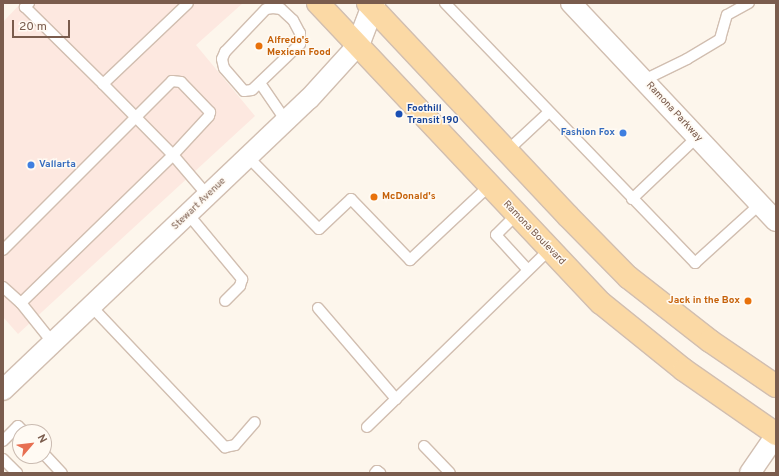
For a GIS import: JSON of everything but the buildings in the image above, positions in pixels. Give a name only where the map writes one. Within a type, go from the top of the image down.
[{"type":"main road","name":"Ramona Boulevard","points":[[318,3],[549,250],[607,308],[684,370],[776,434]]},
{"type":"main road","points":[[372,5],[507,151],[628,277],[710,341],[776,386]]},
{"type":"street","name":"Ramona Parkway","points":[[571,3],[776,221]]},
{"type":"street","name":"Stewart Avenue","points":[[3,390],[248,158],[336,72],[358,45],[372,5]]},
{"type":"street","points":[[750,473],[776,434]]},
{"type":"lane","points":[[29,3],[25,7],[173,155],[208,196]]},
{"type":"lane","points":[[103,84],[188,3]]},
{"type":"lane","points":[[445,3],[695,264],[760,204]]},
{"type":"lane","points":[[644,80],[687,59],[720,40],[727,15],[749,3]]},
{"type":"lane","points":[[284,6],[300,33],[300,44],[252,90],[244,91],[224,68],[222,59],[225,52],[266,9],[284,6]]},
{"type":"lane","points":[[3,250],[172,81],[181,82],[210,112],[209,116],[173,155],[21,303]]},
{"type":"lane","points":[[260,83],[286,121]]},
{"type":"lane","points":[[507,151],[549,112]]},
{"type":"lane","points":[[632,199],[697,137]]},
{"type":"lane","points":[[248,158],[319,229],[351,199],[410,260],[489,186]]},
{"type":"lane","points":[[188,214],[242,279],[240,286],[225,301]]},
{"type":"lane","points":[[516,215],[496,235],[528,270]]},
{"type":"lane","points":[[367,427],[549,250]]},
{"type":"lane","points":[[3,286],[21,303],[53,343]]},
{"type":"lane","points":[[91,306],[225,447],[235,445],[255,422]]},
{"type":"lane","points":[[318,308],[396,399]]},
{"type":"lane","points":[[4,438],[12,431]]},
{"type":"lane","points":[[424,446],[450,473]]},
{"type":"lane","points":[[3,459],[16,473]]},
{"type":"lane","points":[[52,462],[62,473]]},
{"type":"lane","points":[[375,473],[378,471],[380,473]]},
{"type":"shaded area","points":[[21,3],[243,3],[196,45],[255,116],[18,334],[3,317],[3,22]]},
{"type":"place","name":"Alfredo's Mexican Food","points":[[259,46]]},
{"type":"place","name":"Foothill Transit 190","points":[[399,114]]},
{"type":"place","name":"Fashion Fox","points":[[623,133]]},
{"type":"place","name":"Vallarta","points":[[31,165]]},
{"type":"place","name":"McDonald's","points":[[374,197]]},
{"type":"place","name":"Jack in the Box","points":[[748,301]]}]
